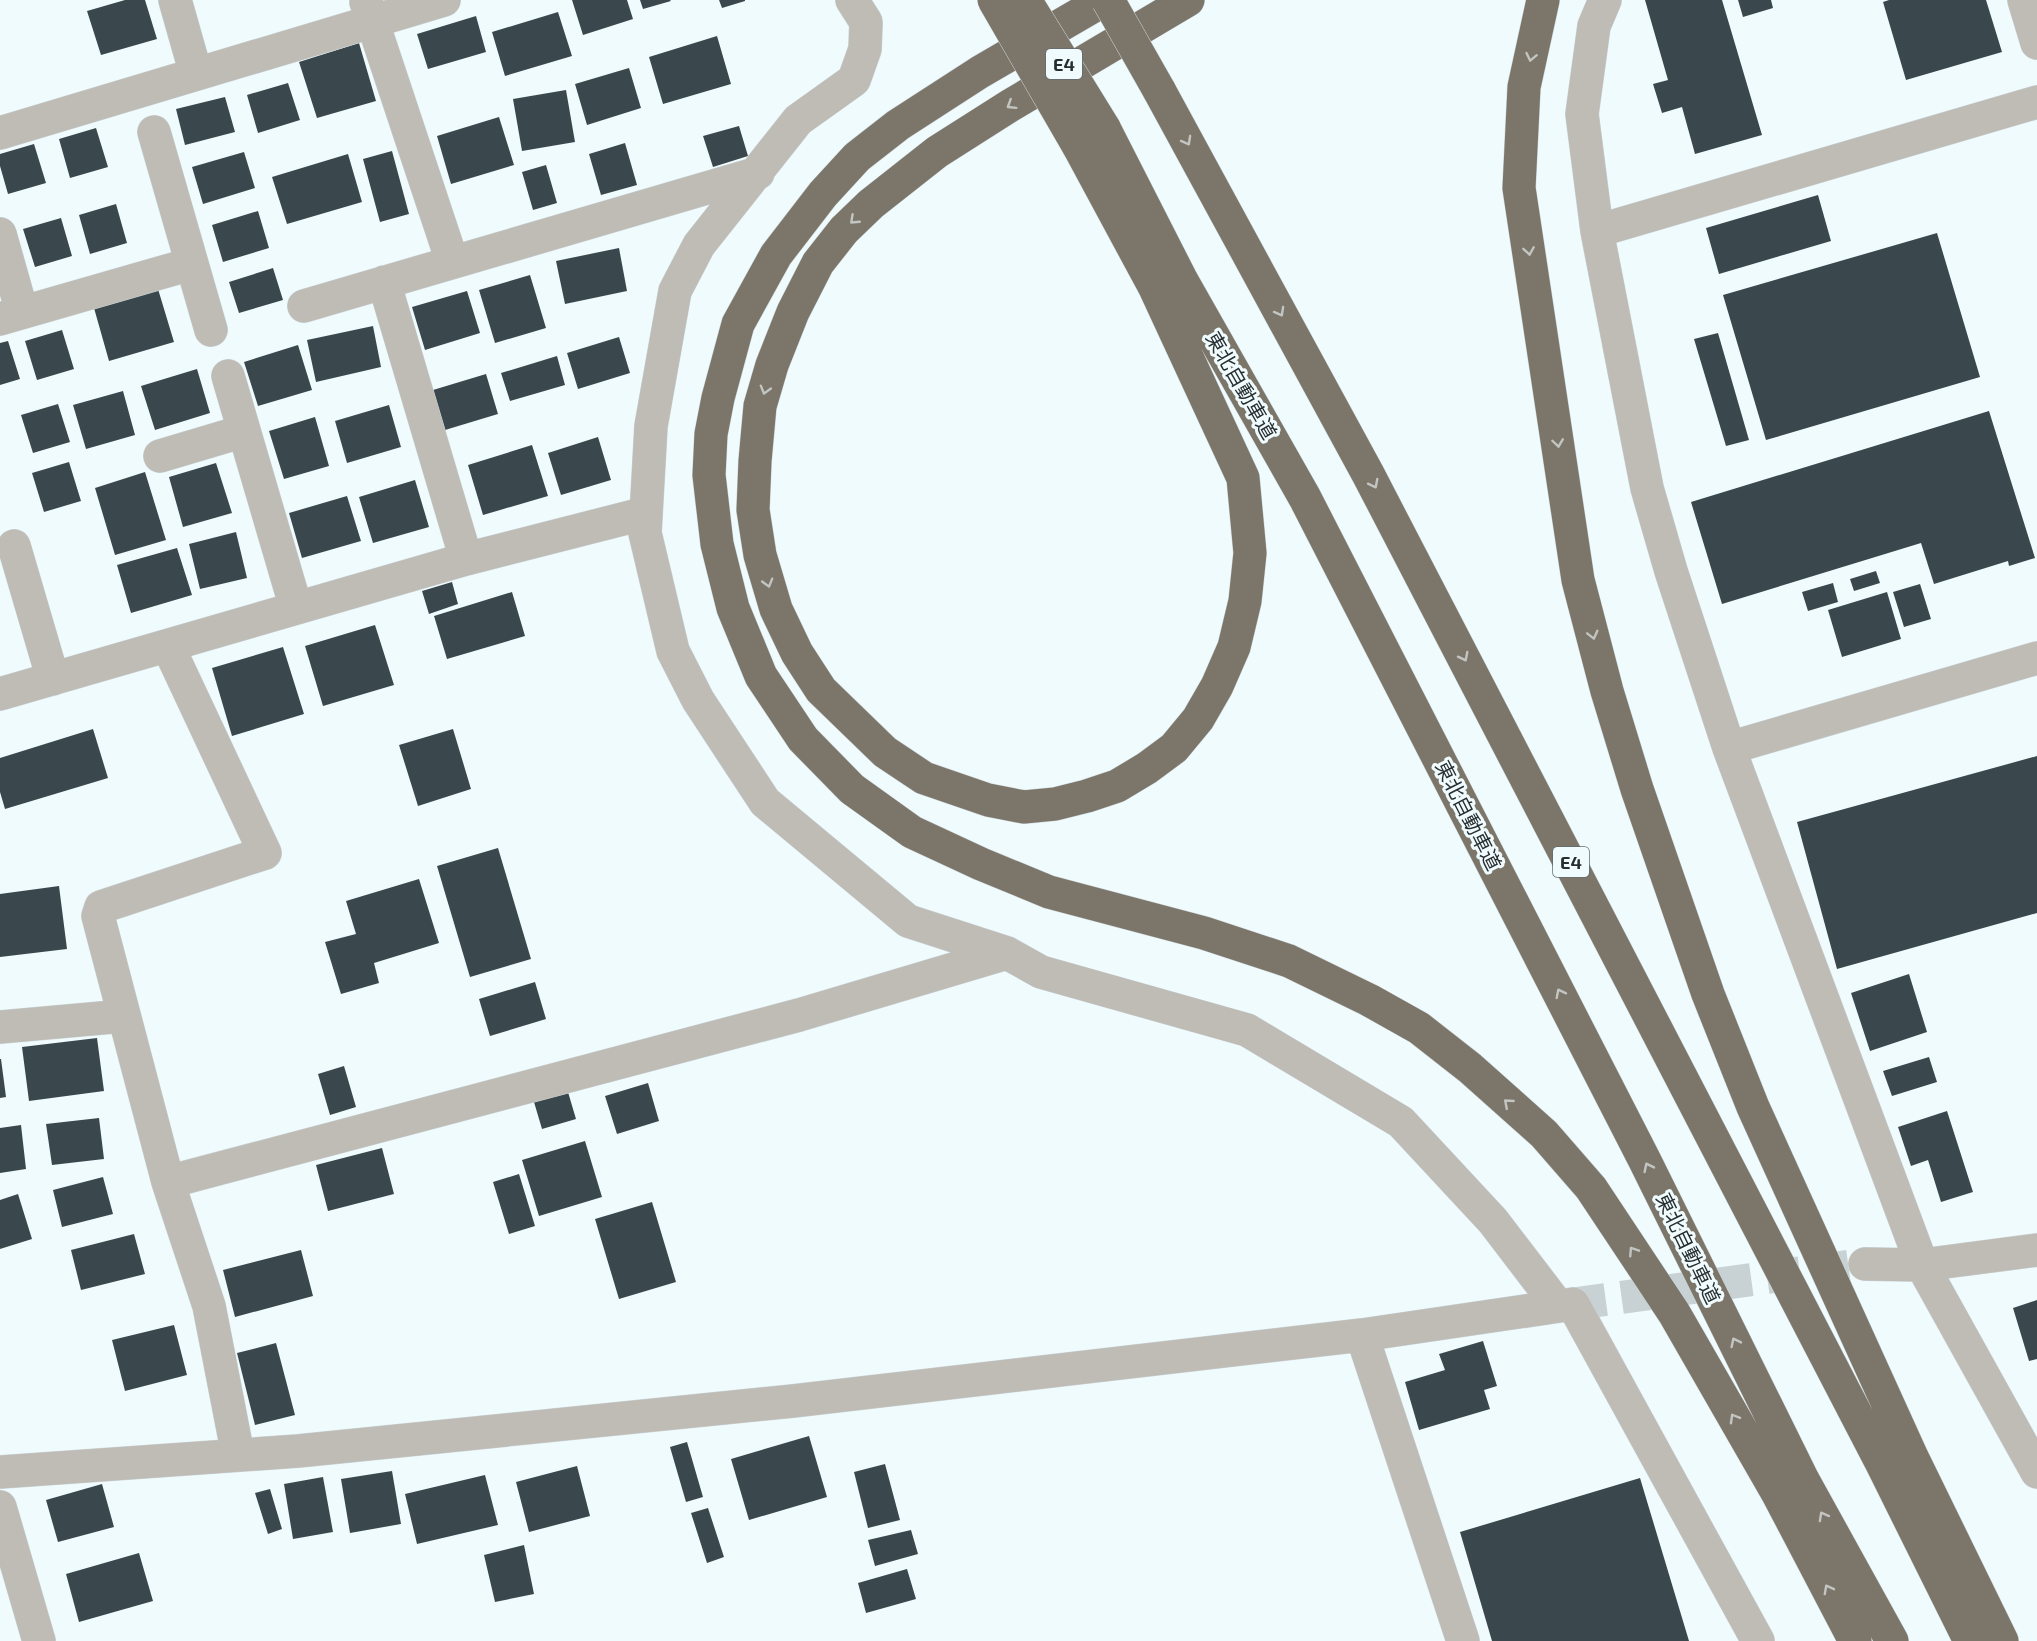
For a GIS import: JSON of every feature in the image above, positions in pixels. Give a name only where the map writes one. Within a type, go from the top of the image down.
[{"type":"highway","points":[[994,0],[1091,138],[1155,288],[1243,478],[1250,553],[1245,601],[1234,647],[1198,719],[1174,748],[1148,768],[1117,786],[1055,804],[1024,807],[988,800],[924,778],[885,752],[821,690],[796,653],[776,609],[760,555],[753,510],[760,406],[772,365],[793,312],[818,263],[850,223],[937,152],[1011,105],[1188,0]]},
{"type":"highway","name":"東北自動車道","points":[[1025,0],[1091,138],[1182,281],[1322,529],[1644,1159],[1803,1480],[1892,1641]]},
{"type":"highway","points":[[1106,0],[980,72],[898,124],[857,157],[823,194],[776,255],[738,324],[726,364],[711,435],[709,474],[717,544],[733,608],[761,676],[803,738],[852,789],[912,832],[1048,892],[1204,933],[1289,961],[1369,1000],[1419,1028],[1470,1068],[1544,1134],[1591,1188],[1674,1313],[1778,1494],[1855,1641]]},
{"type":"highway","name":"E4","points":[[1106,0],[1159,90],[1368,474],[1882,1464],[1970,1641]]},
{"type":"highway","points":[[1543,0],[1524,87],[1519,188],[1578,580],[1607,691],[1637,789],[1708,994],[1753,1107],[1912,1457],[2002,1641]]},
{"type":"street","points":[[176,0],[196,74]]},
{"type":"street","points":[[0,133],[196,74],[369,11],[444,0]]},
{"type":"street","points":[[852,0],[866,22],[865,50],[854,80],[798,120],[699,245],[675,291],[651,426],[645,533],[673,651],[698,700],[765,802],[908,921],[1007,953],[1041,972],[1248,1030],[1401,1122],[1493,1221],[1558,1306]]},
{"type":"street","points":[[1605,0],[1594,26],[1582,114],[1598,231],[1647,488],[1671,571],[1729,748],[1922,1265],[2037,1472]]},
{"type":"street","points":[[2024,0],[2037,43]]},
{"type":"street","points":[[369,11],[452,261]]},
{"type":"street","points":[[1598,231],[2037,102]]},
{"type":"street","points":[[154,132],[211,330]]},
{"type":"street","points":[[304,306],[758,173]]},
{"type":"street","points":[[0,234],[11,315],[191,264]]},
{"type":"street","points":[[384,282],[466,559]]},
{"type":"street","points":[[228,376],[296,608]]},
{"type":"street","points":[[160,456],[244,431]]},
{"type":"street","points":[[0,694],[466,559],[646,513]]},
{"type":"street","points":[[14,546],[52,679]]},
{"type":"street","points":[[168,646],[265,853],[101,907],[98,916],[168,1182],[209,1306],[238,1455]]},
{"type":"street","points":[[1729,748],[2037,658]]},
{"type":"street","points":[[168,1182],[799,1015],[1007,953]]},
{"type":"street","points":[[0,1027],[124,1016]]},
{"type":"street","points":[[1865,1264],[1922,1265],[2037,1250]]},
{"type":"street","points":[[0,1472],[298,1451],[793,1401],[1362,1335],[1574,1304],[1758,1641]]},
{"type":"street","points":[[1362,1335],[1462,1641]]},
{"type":"street","points":[[0,1507],[39,1641]]},
{"type":"building","points":[[125,0],[145,0],[157,39],[101,55],[87,11]]},
{"type":"building","points":[[572,0],[627,0],[633,19],[583,35]]},
{"type":"building","points":[[640,0],[670,0],[671,1],[643,9]]},
{"type":"building","points":[[719,0],[745,0],[745,1],[722,8]]},
{"type":"building","points":[[1645,0],[1722,0],[1762,135],[1695,154],[1682,107],[1662,113],[1653,84],[1668,80]]},
{"type":"building","points":[[1738,0],[1771,0],[1773,8],[1743,17]]},
{"type":"building","points":[[1889,0],[1986,0],[2002,52],[1906,80],[1883,2]]},
{"type":"building","points":[[558,12],[572,56],[505,76],[492,32]]},
{"type":"building","points":[[476,16],[486,52],[428,69],[417,34]]},
{"type":"building","points":[[717,36],[731,84],[663,104],[649,57]]},
{"type":"building","points":[[359,43],[376,101],[317,118],[299,62]]},
{"type":"building","points":[[629,68],[641,108],[587,125],[575,84]]},
{"type":"building","points":[[288,83],[300,120],[258,133],[247,95]]},
{"type":"building","points":[[566,90],[575,142],[522,151],[513,99]]},
{"type":"building","points":[[225,97],[235,132],[185,145],[176,109]]},
{"type":"building","points":[[499,117],[514,165],[451,184],[437,136]]},
{"type":"building","points":[[739,126],[748,156],[713,167],[703,136]]},
{"type":"building","points":[[96,128],[108,167],[70,178],[59,139]]},
{"type":"building","points":[[625,143],[637,185],[601,195],[589,154]]},
{"type":"building","points":[[34,144],[46,183],[8,194],[0,166],[0,154]]},
{"type":"building","points":[[392,151],[409,214],[380,222],[363,159]]},
{"type":"building","points":[[244,152],[255,188],[203,204],[192,167]]},
{"type":"building","points":[[348,154],[362,202],[287,224],[272,177]]},
{"type":"building","points":[[546,165],[557,203],[533,210],[522,172]]},
{"type":"building","points":[[1818,195],[1831,241],[1719,274],[1706,228]]},
{"type":"building","points":[[116,204],[127,243],[90,254],[79,215]]},
{"type":"building","points":[[258,211],[269,248],[223,262],[212,225]]},
{"type":"building","points":[[61,218],[72,256],[35,267],[23,229]]},
{"type":"building","points":[[1937,233],[1980,377],[1766,440],[1723,295]]},
{"type":"building","points":[[619,248],[627,291],[565,304],[556,261]]},
{"type":"building","points":[[273,268],[283,300],[239,313],[229,282]]},
{"type":"building","points":[[530,275],[546,328],[495,343],[479,290]]},
{"type":"building","points":[[158,289],[174,342],[109,361],[94,308]]},
{"type":"building","points":[[467,291],[480,333],[425,350],[412,307]]},
{"type":"building","points":[[373,326],[381,367],[316,382],[307,340]]},
{"type":"building","points":[[62,330],[74,369],[37,380],[25,341]]},
{"type":"building","points":[[1718,333],[1749,440],[1726,446],[1694,339]]},
{"type":"building","points":[[619,337],[630,373],[578,389],[567,353]]},
{"type":"building","points":[[8,341],[20,379],[0,385],[0,343]]},
{"type":"building","points":[[298,345],[312,390],[258,406],[244,362]]},
{"type":"building","points":[[557,356],[565,385],[510,401],[501,373]]},
{"type":"building","points":[[197,369],[210,413],[155,430],[141,386]]},
{"type":"building","points":[[486,374],[498,414],[445,430],[433,390]]},
{"type":"building","points":[[123,391],[135,435],[86,449],[73,405]]},
{"type":"building","points":[[58,404],[70,442],[33,453],[21,415]]},
{"type":"building","points":[[389,405],[401,447],[347,463],[335,421]]},
{"type":"building","points":[[1989,411],[2035,558],[2009,566],[2008,561],[1934,584],[1921,543],[1722,604],[1691,502]]},
{"type":"building","points":[[315,417],[329,466],[284,479],[269,431]]},
{"type":"building","points":[[598,437],[611,480],[561,495],[548,453]]},
{"type":"building","points":[[532,445],[548,496],[483,515],[468,465]]},
{"type":"building","points":[[69,462],[81,501],[44,512],[32,473]]},
{"type":"building","points":[[216,463],[232,513],[183,527],[169,477]]},
{"type":"building","points":[[145,472],[166,540],[115,555],[95,488]]},
{"type":"building","points":[[415,480],[429,527],[373,543],[359,497]]},
{"type":"building","points":[[347,496],[361,541],[302,558],[289,513]]},
{"type":"building","points":[[236,532],[247,578],[200,589],[189,544]]},
{"type":"building","points":[[177,548],[192,595],[131,613],[117,565]]},
{"type":"building","points":[[1876,571],[1880,583],[1854,591],[1850,579]]},
{"type":"building","points":[[452,582],[458,604],[429,614],[422,591]]},
{"type":"building","points":[[1833,583],[1838,602],[1808,611],[1802,592]]},
{"type":"building","points":[[1920,584],[1931,619],[1904,627],[1893,592]]},
{"type":"building","points":[[512,592],[525,636],[447,659],[434,616]]},
{"type":"building","points":[[1887,592],[1901,639],[1842,657],[1828,610]]},
{"type":"building","points":[[375,625],[394,685],[323,706],[305,646]]},
{"type":"building","points":[[283,647],[304,714],[232,736],[212,668]]},
{"type":"building","points":[[93,729],[108,778],[5,809],[0,792],[0,758]]},
{"type":"building","points":[[453,729],[471,789],[418,806],[399,745]]},
{"type":"building","points":[[2037,756],[2037,913],[1837,969],[1797,822]]},
{"type":"building","points":[[498,848],[531,959],[470,977],[437,866]]},
{"type":"building","points":[[419,879],[439,943],[374,963],[379,983],[341,994],[325,942],[356,934],[346,901]]},
{"type":"building","points":[[59,886],[67,949],[0,957],[0,894]]},
{"type":"building","points":[[1909,974],[1927,1032],[1870,1051],[1851,993]]},
{"type":"building","points":[[535,982],[546,1019],[490,1036],[479,999]]},
{"type":"building","points":[[97,1038],[104,1091],[29,1101],[22,1047]]},
{"type":"building","points":[[1929,1057],[1937,1082],[1892,1096],[1883,1071]]},
{"type":"building","points":[[0,1059],[6,1097],[0,1098]]},
{"type":"building","points":[[344,1066],[356,1107],[330,1115],[318,1074]]},
{"type":"building","points":[[648,1083],[659,1121],[617,1134],[605,1096]]},
{"type":"building","points":[[568,1092],[576,1119],[542,1129],[534,1102]]},
{"type":"building","points":[[1947,1111],[1973,1192],[1941,1202],[1928,1160],[1911,1166],[1898,1127]]},
{"type":"building","points":[[99,1118],[104,1159],[52,1165],[46,1124]]},
{"type":"building","points":[[21,1125],[26,1169],[0,1173],[0,1128]]},
{"type":"building","points":[[585,1141],[602,1197],[539,1216],[522,1160]]},
{"type":"building","points":[[382,1148],[394,1194],[328,1211],[316,1165]]},
{"type":"building","points":[[519,1174],[535,1226],[509,1234],[493,1182]]},
{"type":"building","points":[[103,1177],[113,1214],[62,1227],[53,1190]]},
{"type":"building","points":[[18,1194],[32,1239],[0,1249],[0,1200]]},
{"type":"building","points":[[652,1202],[676,1282],[619,1299],[595,1219]]},
{"type":"building","points":[[134,1234],[145,1274],[81,1290],[71,1250]]},
{"type":"building","points":[[301,1250],[313,1296],[235,1317],[223,1270]]},
{"type":"building","points":[[2037,1300],[2037,1359],[2029,1361],[2013,1308]]},
{"type":"building","points":[[174,1325],[187,1375],[125,1391],[112,1340]]},
{"type":"building","points":[[1483,1341],[1497,1386],[1484,1390],[1490,1409],[1419,1430],[1405,1382],[1445,1370],[1439,1354]]},
{"type":"building","points":[[276,1343],[295,1415],[255,1425],[237,1353]]},
{"type":"building","points":[[809,1436],[827,1497],[749,1520],[731,1459]]},
{"type":"building","points":[[687,1442],[703,1497],[686,1502],[670,1447]]},
{"type":"building","points":[[885,1464],[900,1520],[868,1528],[854,1472]]},
{"type":"building","points":[[577,1466],[590,1516],[529,1532],[516,1482]]},
{"type":"building","points":[[392,1471],[401,1524],[350,1533],[341,1479]]},
{"type":"building","points":[[485,1475],[498,1525],[417,1544],[405,1494]]},
{"type":"building","points":[[323,1477],[333,1532],[293,1539],[284,1484]]},
{"type":"building","points":[[1640,1478],[1689,1641],[1492,1641],[1460,1532]]},
{"type":"building","points":[[102,1484],[114,1527],[58,1542],[46,1500]]},
{"type":"building","points":[[270,1489],[282,1529],[268,1534],[255,1493]]},
{"type":"building","points":[[708,1508],[724,1557],[707,1563],[691,1513]]},
{"type":"building","points":[[911,1530],[918,1554],[875,1566],[868,1540]]},
{"type":"building","points":[[524,1545],[534,1594],[495,1602],[484,1555]]},
{"type":"building","points":[[139,1553],[153,1601],[79,1622],[66,1574]]},
{"type":"building","points":[[907,1569],[916,1599],[866,1613],[858,1583]]},
{"type":"tunnel","points":[[1573,1304],[1865,1264]]}]
